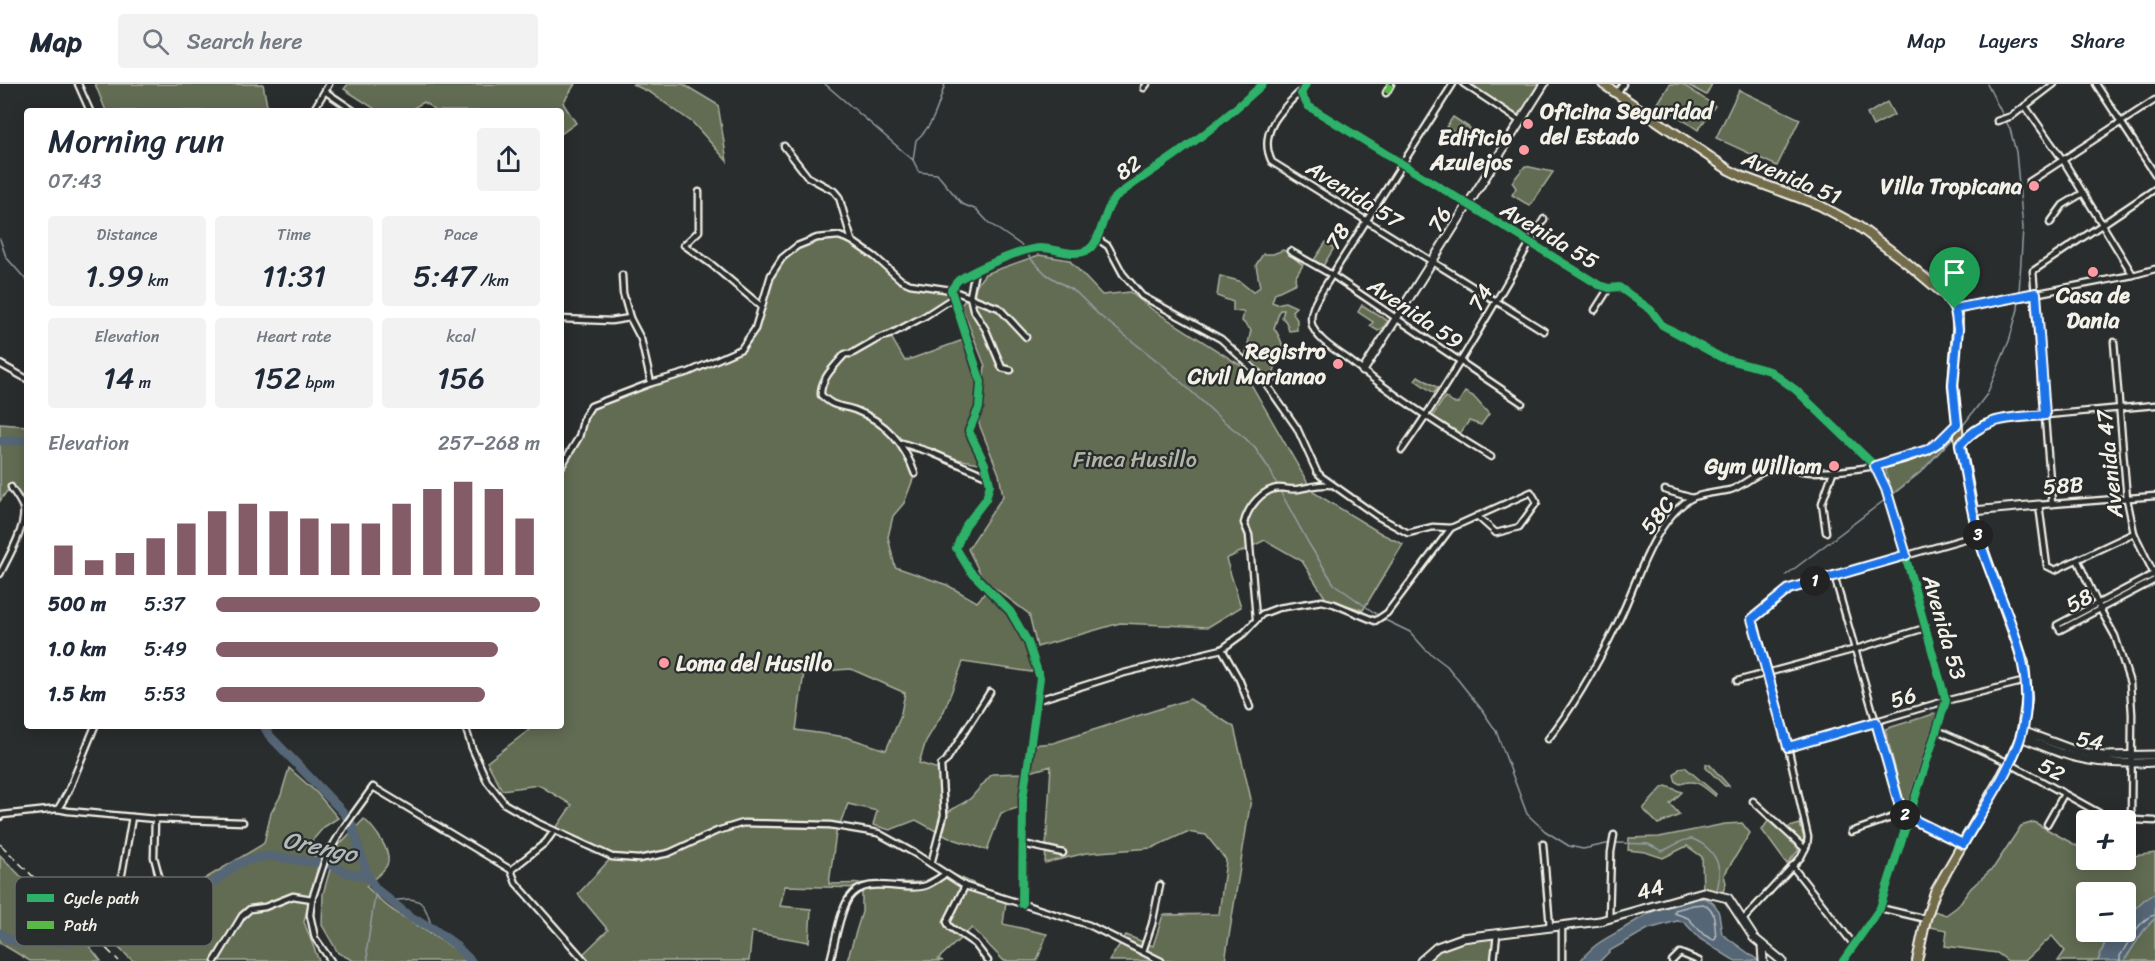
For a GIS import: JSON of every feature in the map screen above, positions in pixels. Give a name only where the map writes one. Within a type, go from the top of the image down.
[{"type":"main road","name":"Avenida 51","points":[[1603,84],[1729,170],[1819,205],[1858,226],[1941,291],[1955,309]]},
{"type":"main road","points":[[1917,961],[1926,919],[1935,892],[2009,763],[2021,734],[2027,699],[2021,652],[1978,535],[1960,442],[1953,385],[1958,329],[1955,309]]},
{"type":"street","points":[[78,84],[89,108]]},
{"type":"street","points":[[315,108],[329,84]]},
{"type":"street","name":"82","points":[[1096,238],[1105,212],[1117,197],[1186,147],[1263,84]]},
{"type":"street","points":[[1386,93],[1392,84]]},
{"type":"street","name":"78","points":[[1363,371],[1320,337],[1312,325],[1311,317],[1316,301],[1453,84]]},
{"type":"street","points":[[1464,84],[1520,121]]},
{"type":"street","name":"76","points":[[1363,371],[1544,84]]},
{"type":"street","points":[[1617,93],[1623,84]]},
{"type":"street","points":[[1997,121],[2012,116],[2054,84]]},
{"type":"street","points":[[2096,84],[2155,174]]},
{"type":"street","name":"Avenida 55","points":[[1304,86],[1302,97],[1308,106],[1599,285],[1609,288],[1619,287],[1651,310],[1662,325],[1710,353],[1754,366],[1777,376],[1812,403],[1875,466]]},
{"type":"street","name":"Avenida 57","points":[[1304,86],[1282,108],[1270,129],[1267,144],[1272,162],[1544,331]]},
{"type":"street","points":[[326,92],[350,108]]},
{"type":"street","points":[[2029,182],[2155,100]]},
{"type":"street","points":[[2025,106],[2063,160],[2133,275]]},
{"type":"street","points":[[784,146],[808,177],[834,191],[839,197],[852,241]]},
{"type":"street","points":[[2052,504],[2033,271],[2155,189]]},
{"type":"street","points":[[699,192],[699,231],[684,245],[711,264],[762,307]]},
{"type":"street","points":[[2050,223],[2063,205],[2083,193]]},
{"type":"street","name":"74","points":[[1402,450],[1460,363],[1544,219]]},
{"type":"street","points":[[564,462],[579,437],[591,406],[651,383],[689,372],[741,349],[755,328],[771,274],[782,258],[797,246],[817,238],[838,236],[852,241],[875,257],[901,280],[920,286],[951,290],[999,308],[1026,337]]},
{"type":"street","points":[[1022,904],[1023,799],[1040,678],[1028,642],[1010,611],[970,571],[956,548],[966,525],[986,499],[990,484],[985,464],[969,431],[979,408],[981,382],[951,290],[958,280],[1031,249],[1041,248],[1080,253],[1092,247],[1096,238],[1108,246],[1123,274],[1142,296],[1221,339],[1260,375],[1296,428],[1317,472],[1331,485],[1347,493],[1377,516],[1408,533],[1433,527],[1451,528],[1477,516],[1531,492],[1537,502],[1519,527],[1496,533],[1477,516]]},
{"type":"street","name":"Avenida 59","points":[[1290,251],[1332,275],[1522,403]]},
{"type":"street","points":[[1955,309],[2133,275],[2155,268]]},
{"type":"street","points":[[975,271],[970,296],[973,309],[986,330],[1002,368],[1011,370]]},
{"type":"street","points":[[622,276],[623,293],[630,318],[641,339],[651,383]]},
{"type":"street","points":[[1595,310],[1609,288]]},
{"type":"street","points":[[915,474],[900,442],[886,429],[865,414],[831,405],[821,395],[820,387],[845,354],[851,354],[889,335],[953,298]]},
{"type":"street","points":[[564,319],[611,321],[630,318]]},
{"type":"street","name":"Avenida 47","points":[[2114,342],[2127,499],[2134,532],[2155,576]]},
{"type":"street","points":[[0,364],[24,377]]},
{"type":"street","points":[[1363,371],[1425,418],[1491,457]]},
{"type":"street","points":[[1960,442],[1984,424],[2002,418],[2155,405]]},
{"type":"street","name":"58C","points":[[1548,739],[1566,716],[1606,645],[1658,534],[1692,498],[1735,488],[1766,471],[1777,469],[1833,472],[1875,466],[1927,450],[1939,442],[1957,424]]},
{"type":"street","points":[[900,442],[989,477]]},
{"type":"street","name":"Avenida 53","points":[[1844,961],[1880,908],[1946,701],[1890,501],[1875,466]]},
{"type":"street","points":[[1826,532],[1822,503],[1833,472]]},
{"type":"street","points":[[1256,618],[1249,536],[1244,523],[1249,510],[1267,490],[1331,485]]},
{"type":"street","points":[[0,574],[19,534],[22,507],[11,487]]},
{"type":"street","points":[[1665,490],[1692,498]]},
{"type":"street","name":"58B","points":[[1973,511],[2155,496]]},
{"type":"street","points":[[2039,505],[2046,566],[2055,570],[2078,561],[2134,532]]},
{"type":"street","points":[[1038,700],[1124,673],[1222,649],[1244,633],[1256,618],[1278,608],[1322,601],[1375,621],[1384,615],[1428,562],[1451,528]]},
{"type":"street","points":[[19,534],[24,535]]},
{"type":"street","points":[[1742,921],[1805,849],[1808,833],[1788,747],[1752,619],[1789,589],[1978,535]]},
{"type":"street","points":[[2078,561],[2115,636],[2130,683],[2131,810]]},
{"type":"street","points":[[1834,575],[1902,814]]},
{"type":"street","name":"58","points":[[2155,576],[2060,630],[2057,625],[2097,602],[2155,576]]},
{"type":"street","points":[[1737,681],[1856,650],[1925,628]]},
{"type":"street","points":[[1222,649],[1239,679],[1250,707]]},
{"type":"street","name":"56","points":[[1788,747],[1946,701],[2026,681]]},
{"type":"street","points":[[931,864],[944,815],[941,765],[946,761],[990,692]]},
{"type":"street","points":[[58,808],[68,792],[94,729]]},
{"type":"street","points":[[466,729],[487,781],[505,804],[554,831],[612,857],[639,858],[669,853],[717,831],[743,823],[830,825],[878,833],[965,886],[1089,925],[1161,961]]},
{"type":"street","name":"52","points":[[1937,730],[2009,763],[2093,810]]},
{"type":"street","name":"54","points":[[2021,734],[2074,757],[2100,762],[2131,760],[2155,755]]},
{"type":"street","name":"54","points":[[2131,760],[2155,762]]},
{"type":"street","points":[[332,961],[315,938],[310,915],[312,899],[325,860],[344,827],[374,787],[511,870],[516,883],[585,961]]},
{"type":"street","points":[[2047,824],[2064,794]]},
{"type":"street","points":[[1753,801],[1805,849]]},
{"type":"street","points":[[0,817],[58,808],[68,811],[155,819],[243,822]]},
{"type":"street","points":[[1851,832],[1902,814],[1963,844]]},
{"type":"street","points":[[122,874],[132,817]]},
{"type":"street","points":[[155,819],[154,857],[159,876]]},
{"type":"street","name":"52","points":[[2136,821],[2155,821]]},
{"type":"street","points":[[511,870],[546,842],[554,831]]},
{"type":"street","points":[[1609,919],[1611,852],[1614,835]]},
{"type":"street","points":[[1023,844],[1063,853]]},
{"type":"street","points":[[1543,844],[1550,927]]},
{"type":"street","points":[[1792,866],[1854,945]]},
{"type":"street","points":[[830,961],[845,904],[854,892],[860,888],[873,886],[924,886],[945,874]]},
{"type":"street","points":[[1143,951],[1152,924],[1160,885]]},
{"type":"street","points":[[965,886],[947,922],[950,927],[975,944],[988,961]]},
{"type":"street","name":"44","points":[[1421,961],[1437,947],[1462,938],[1609,919],[1703,892],[1728,898],[1769,959],[1782,961]]},
{"type":"street","points":[[215,961],[242,916],[250,909],[265,907],[293,896],[312,899]]},
{"type":"street","points":[[1880,908],[1926,919]]},
{"type":"street","points":[[1562,926],[1562,961]]},
{"type":"street","points":[[1494,961],[1497,933]]},
{"type":"street","points":[[1672,961],[1680,953],[1699,961]]},
{"type":"green space","points":[[95,84],[263,84],[267,108],[105,108]]},
{"type":"green space","points":[[348,84],[575,84],[563,103],[576,123],[564,132],[564,108],[432,108],[424,102],[413,108],[373,108],[344,89]]},
{"type":"green space","points":[[632,84],[683,84],[718,105],[727,161],[693,123],[651,93]]},
{"type":"green space","points":[[1469,84],[1541,84],[1520,117]]},
{"type":"green space","points":[[1670,84],[1682,84],[1715,106],[1698,130],[1658,103]]},
{"type":"green space","points":[[1686,84],[1712,84],[1706,95]]},
{"type":"green space","points":[[1739,90],[1800,119],[1777,166],[1716,138]]},
{"type":"green space","points":[[1887,102],[1894,115],[1873,126],[1867,114]]},
{"type":"green space","points":[[1453,117],[1470,128],[1463,138],[1446,127]]},
{"type":"green space","points":[[1525,166],[1553,172],[1530,206],[1512,195],[1516,188],[1512,182]]},
{"type":"green space","points":[[839,236],[852,241],[901,280],[910,284],[951,290],[953,298],[890,335],[905,361],[966,339],[978,375],[980,394],[969,431],[985,464],[905,450],[915,474],[904,503],[893,516],[888,537],[895,567],[947,585],[977,602],[988,589],[1010,611],[1028,642],[1032,672],[963,662],[944,711],[926,741],[919,763],[945,771],[948,812],[970,799],[992,774],[1023,773],[1032,745],[1053,743],[1190,699],[1234,727],[1251,799],[1225,961],[1109,961],[1126,935],[1153,946],[1163,915],[1219,914],[1226,860],[1206,835],[1187,832],[1152,848],[1086,853],[1045,863],[1051,766],[1030,772],[1024,806],[1001,813],[987,850],[947,837],[916,820],[890,830],[873,825],[877,811],[848,804],[836,833],[829,884],[923,882],[946,871],[997,894],[1019,899],[1020,861],[1027,862],[1026,907],[1006,902],[1003,924],[1047,934],[1037,961],[1004,961],[972,928],[938,959],[943,961],[847,961],[862,912],[862,888],[785,886],[780,906],[811,909],[809,942],[752,932],[749,961],[585,961],[581,956],[608,930],[578,894],[612,857],[554,831],[572,805],[539,785],[502,790],[487,762],[530,729],[564,729],[564,462],[579,437],[591,406],[730,355],[743,346],[757,322],[775,271],[791,251],[803,244]],"holes":[[[851,669],[905,693],[900,718],[886,750],[846,737],[796,730],[804,672]]]},
{"type":"green space","points":[[1326,242],[1334,248],[1323,266],[1314,260]]},
{"type":"green space","points":[[1283,250],[1303,265],[1295,278],[1296,283],[1275,293],[1272,302],[1277,304],[1285,302],[1296,307],[1292,311],[1297,320],[1297,330],[1289,331],[1282,317],[1284,310],[1280,310],[1274,328],[1281,341],[1282,349],[1274,371],[1277,376],[1284,375],[1287,380],[1265,382],[1261,370],[1245,358],[1251,330],[1242,321],[1244,312],[1233,311],[1233,302],[1217,296],[1220,276],[1239,281],[1253,292],[1260,287],[1256,265],[1263,254],[1273,254]]},
{"type":"green space","name":"Finca Husillo","points":[[1039,255],[1069,260],[1102,295],[1130,292],[1153,310],[1240,365],[1313,492],[1382,534],[1403,544],[1363,610],[1326,599],[1302,561],[1265,540],[1226,559],[1241,607],[1208,627],[1120,623],[1037,647],[1029,614],[983,579],[968,549],[1003,496],[999,474],[979,424],[985,366],[961,305],[985,274]]},
{"type":"green space","points":[[1362,305],[1388,321],[1382,329],[1378,331],[1370,326],[1373,322],[1358,312]]},
{"type":"green space","points":[[1418,376],[1438,388],[1434,393],[1415,380]]},
{"type":"green space","points":[[1465,392],[1473,396],[1489,414],[1481,425],[1469,421],[1459,435],[1431,418],[1445,397],[1453,403],[1458,403]]},
{"type":"green space","points":[[0,424],[24,426],[24,496],[7,491],[0,501]]},
{"type":"green space","points":[[1951,432],[1953,437],[1922,471],[1892,495],[1885,471],[1887,465],[1930,450]]},
{"type":"green space","points":[[1937,713],[1908,803],[1904,804],[1885,729]]},
{"type":"green space","points":[[1706,764],[1710,765],[1729,786],[1725,786],[1706,768]]},
{"type":"green space","points":[[1685,767],[1716,794],[1715,796],[1703,786],[1695,783],[1676,782],[1674,775],[1680,768]]},
{"type":"green space","points":[[289,768],[317,793],[338,818],[324,827],[311,842],[318,866],[304,922],[319,961],[133,961],[117,946],[213,946],[213,877],[208,877],[264,843],[271,813],[281,795]]},
{"type":"green space","points":[[1666,786],[1682,792],[1670,804],[1680,815],[1658,824],[1643,809]]},
{"type":"green space","points":[[364,819],[385,846],[388,859],[383,871],[366,886],[390,909],[441,940],[467,961],[354,961],[338,953],[322,925],[323,894],[336,848]]},
{"type":"green space","points":[[1768,821],[1798,846],[1798,851],[1787,864],[1762,830]]},
{"type":"green space","points":[[2034,822],[2076,845],[2076,870],[2136,870],[2136,856],[2155,853],[2155,893],[2136,908],[2136,882],[2076,882],[2076,942],[2105,942],[2098,961],[2058,961],[2065,951],[2052,936],[2025,961],[2008,961],[1997,953],[1945,946],[1947,930],[1924,926],[1928,909],[1946,915],[1957,907],[1971,888],[1994,867],[2021,826]]},
{"type":"green space","points":[[1742,823],[1750,833],[1724,875],[1726,883],[1722,895],[1703,892],[1702,857],[1687,846],[1663,858],[1645,852],[1628,850],[1629,838],[1659,837],[1725,824]]},
{"type":"green space","points":[[1800,824],[1804,839],[1802,842],[1786,828]]},
{"type":"green space","points":[[0,855],[22,877],[15,877],[15,946],[89,946],[101,961],[30,961],[0,943]]},
{"type":"green space","points":[[2155,918],[2155,961],[2124,961],[2144,930]]},
{"type":"green space","points":[[1497,933],[1494,961],[1421,961],[1437,947]]},
{"type":"water","points":[[2155,893],[2155,918],[2144,930],[2124,961],[2098,961],[2105,942],[2136,942],[2136,908]]},
{"type":"water","points":[[1704,898],[1717,908],[1722,934],[1759,961],[1735,961],[1700,939],[1684,922],[1677,921],[1648,929],[1611,950],[1600,961],[1580,961],[1599,943],[1650,913],[1670,904]]},
{"type":"waterway","points":[[825,84],[913,160],[919,172],[937,174],[962,204],[977,210],[989,223],[1021,245],[1046,274],[1077,293],[1099,315],[1165,367],[1222,420],[1245,438],[1270,470],[1278,487]]},
{"type":"waterway","points":[[913,160],[916,140],[931,121],[945,84]]},
{"type":"waterway","points":[[1961,428],[1987,394],[2009,341],[2018,309],[2023,228],[2016,152],[2010,129],[1987,84]]},
{"type":"waterway","points":[[0,239],[6,257],[24,278]]},
{"type":"waterway","points":[[1890,496],[1922,471],[1956,434]]},
{"type":"waterway","points":[[0,441],[24,440]]},
{"type":"waterway","points":[[1280,491],[1334,584],[1379,616]]},
{"type":"waterway","points":[[1786,575],[1886,499]]},
{"type":"waterway","points":[[1383,619],[1410,632],[1426,650],[1447,666],[1482,710],[1496,731],[1527,814],[1545,831],[1569,846],[1583,849],[1611,843]]},
{"type":"waterway","points":[[266,729],[343,812],[352,825],[368,877],[376,889],[409,916],[432,928],[453,943],[471,961]]},
{"type":"waterway","points":[[1616,843],[1648,844],[1662,851],[1684,840],[1697,841],[1705,846],[1717,861],[1719,880],[1716,893]]},
{"type":"waterway","name":"Orengo","points":[[213,883],[236,865],[247,860],[268,856],[329,864],[348,873],[368,877]]},
{"type":"waterway","points":[[368,961],[367,948],[376,889]]},
{"type":"waterway","points":[[391,901],[409,899],[420,902],[427,912],[432,928]]},
{"type":"waterway","name":"Orengo","points":[[0,933],[15,941]]},
{"type":"railway","points":[[0,844],[34,877]]},
{"type":"railway","points":[[104,946],[119,961]]},
{"type":"marked path","points":[[1386,93],[1391,84]]},
{"type":"cycle path","points":[[1022,904],[1023,799],[1040,678],[1028,642],[1010,611],[970,571],[956,548],[966,525],[986,499],[990,484],[985,464],[969,431],[979,408],[981,382],[951,290],[957,281],[967,275],[1024,251],[1041,248],[1070,253],[1086,251],[1099,234],[1108,209],[1117,196],[1205,133],[1263,84]]},
{"type":"cycle path","points":[[1306,84],[1301,94],[1308,106],[1599,285],[1609,288],[1619,287],[1651,310],[1662,325],[1722,358],[1770,371],[1796,390],[1879,471],[1890,501],[1946,701],[1880,908],[1843,961]]},
{"type":"place","name":"Oficina Seguridad del Estado","points":[[1528,124]]},
{"type":"place","name":"Edificio Azulejos","points":[[1524,150]]},
{"type":"place","name":"Villa Tropicana","points":[[2034,186]]},
{"type":"place","name":"Casa de Dania","points":[[2093,272]]},
{"type":"place","name":"Registro Civil Marianao","points":[[1338,364]]},
{"type":"place","name":"Gym William","points":[[1834,466]]},
{"type":"place","name":"Loma del Husillo","points":[[664,663]]},
{"type":"route","points":[[2036,293],[2045,415],[2002,418],[1984,424],[1960,445],[1978,535],[2024,663],[2027,699],[2021,737],[2009,763],[1963,844],[1902,814],[1876,722],[1788,747],[1752,619],[1789,589],[1906,555],[1886,489],[1875,466],[1927,450],[1939,442],[1957,424],[1953,385],[1958,329],[1955,309],[1971,304],[2036,293]]}]
